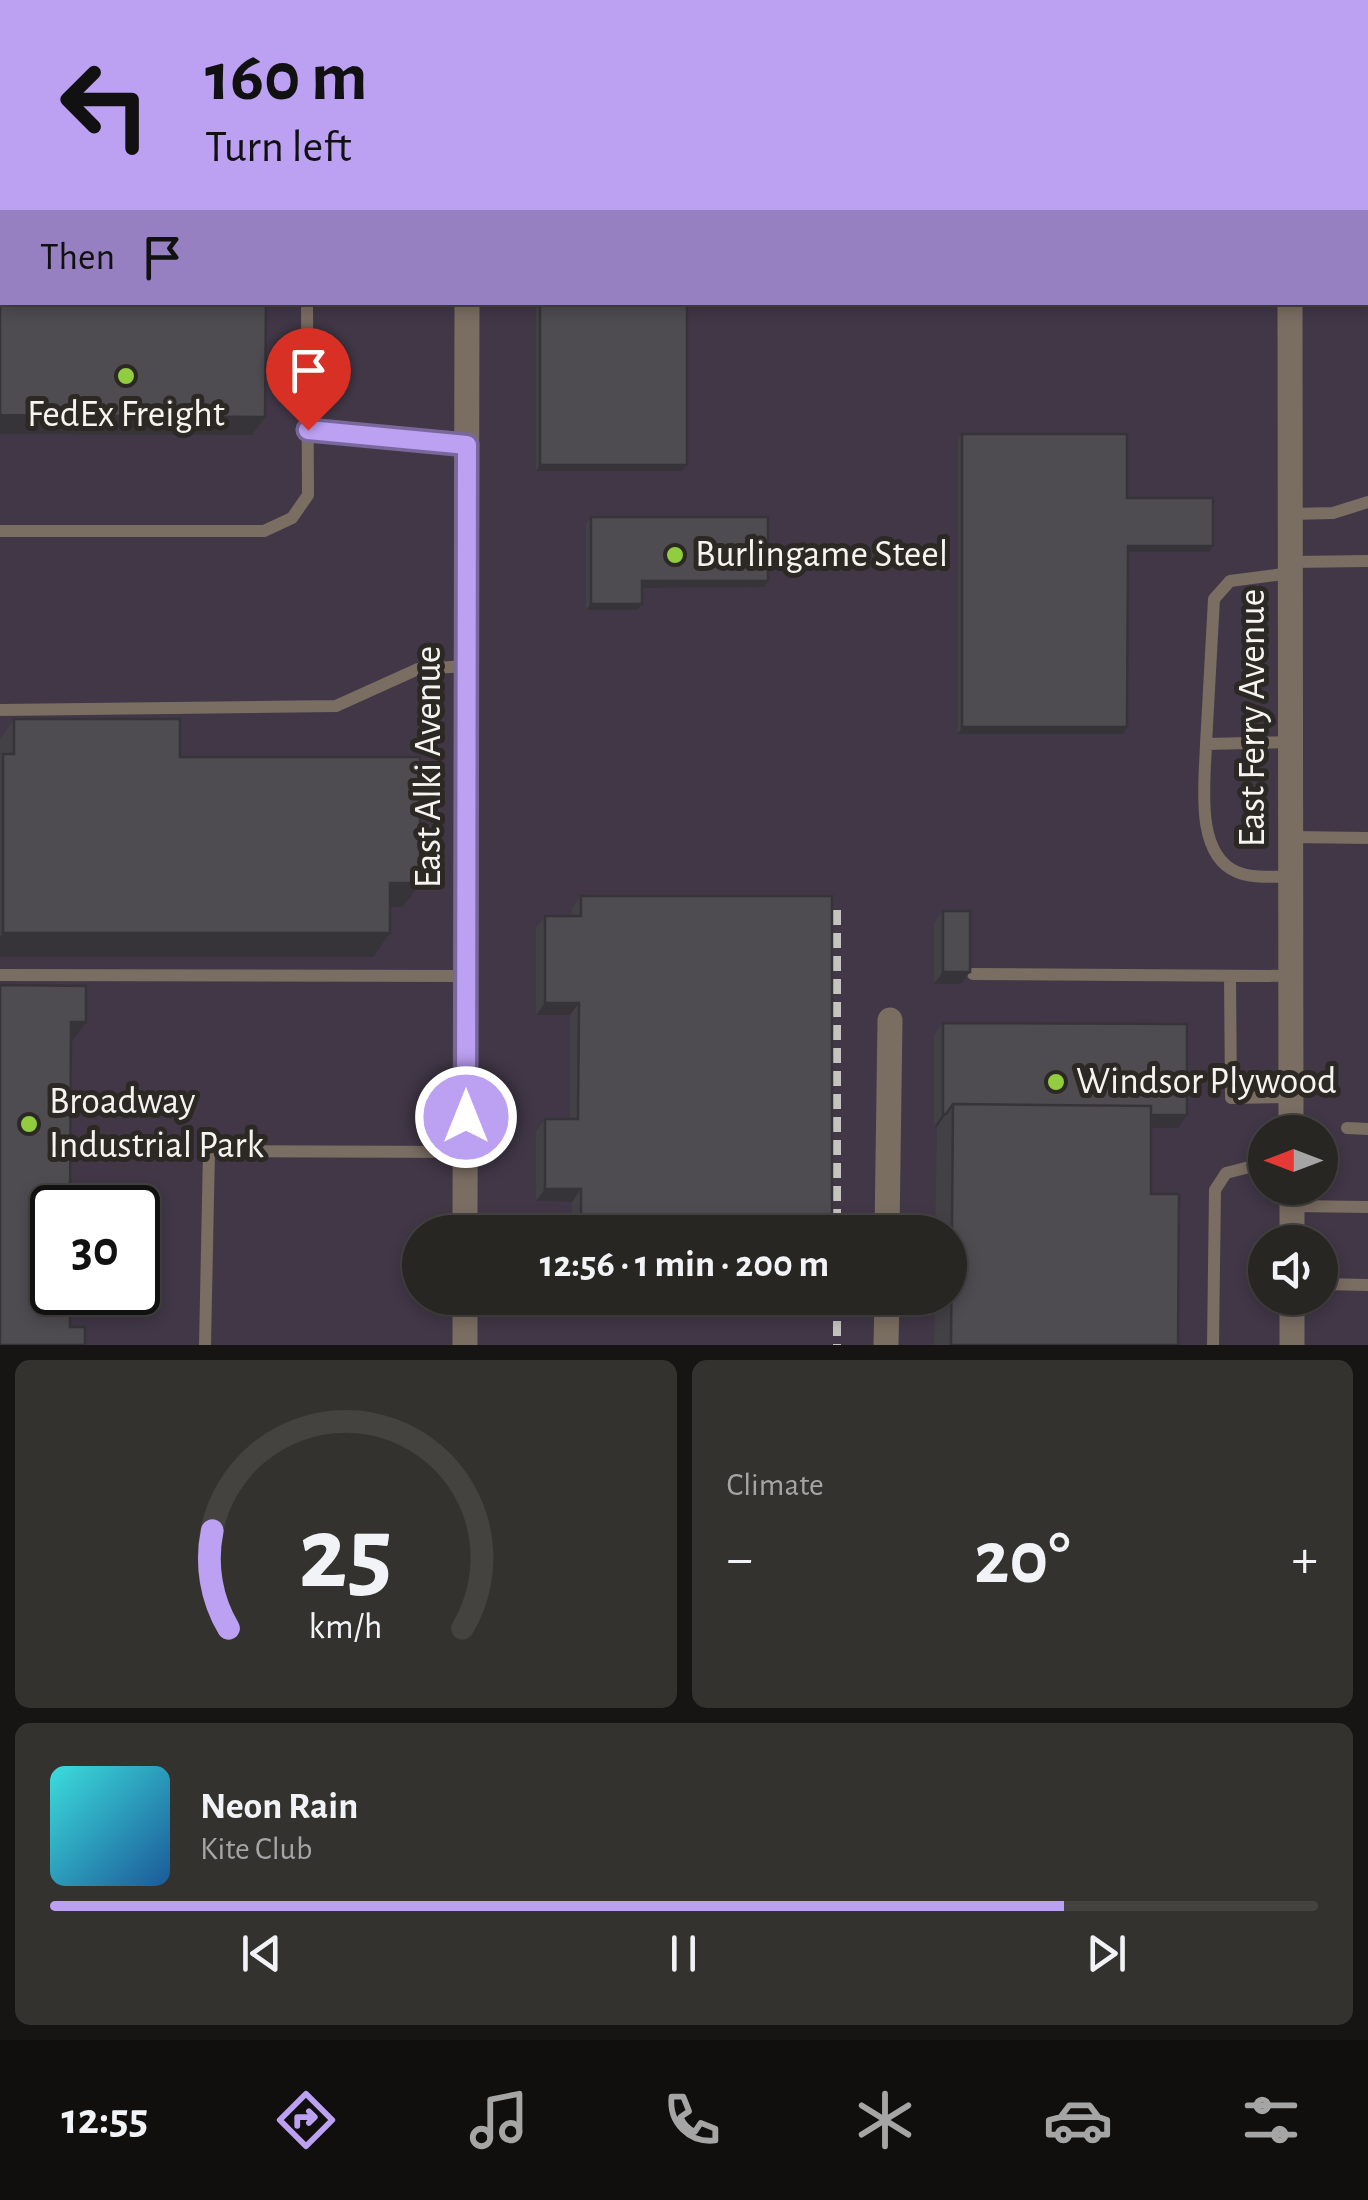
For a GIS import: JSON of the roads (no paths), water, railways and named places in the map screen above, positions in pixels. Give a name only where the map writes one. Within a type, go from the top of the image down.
[{"type":"street","name":"East Alki Avenue","points":[[466,1215],[467,305]]},
{"type":"street","name":"East Ferry Avenue","points":[[1290,305],[1291,1115]]},
{"type":"street","points":[[887,1215],[890,1020]]},
{"type":"street","points":[[466,1315],[466,1345]]},
{"type":"street","points":[[886,1315],[886,1345]]},
{"type":"street","points":[[1292,1315],[1292,1345]]},
{"type":"lane","points":[[0,531],[264,531],[302,508],[308,495],[307,305]]},
{"type":"lane","points":[[308,430],[467,445]]},
{"type":"lane","points":[[1291,514],[1333,513],[1368,502]]},
{"type":"lane","points":[[1291,877],[1240,874],[1215,855],[1206,812],[1214,599],[1230,581],[1291,567],[1368,561]]},
{"type":"lane","points":[[0,710],[336,706],[418,669],[467,666]]},
{"type":"lane","points":[[1206,744],[1292,742]]},
{"type":"lane","points":[[1291,837],[1368,838]]},
{"type":"lane","points":[[973,974],[1291,976]]},
{"type":"lane","points":[[0,975],[466,976]]},
{"type":"lane","points":[[1230,976],[1230,1098],[1291,1097]]},
{"type":"lane","points":[[1347,1128],[1368,1129]]},
{"type":"lane","points":[[205,1345],[208,1151],[466,1152]]},
{"type":"lane","points":[[1213,1345],[1214,1190],[1226,1172],[1248,1167]]},
{"type":"lane","points":[[1338,1203],[1368,1207]]},
{"type":"lane","points":[[1338,1284],[1368,1285]]},
{"type":"railway","points":[[837,910],[837,1215]]},
{"type":"railway","points":[[837,1315],[837,1345]]},
{"type":"place","name":"FedEx Freight","points":[[126,376]]},
{"type":"place","name":"Burlingame Steel","points":[[675,555]]},
{"type":"place","name":"Windsor Plywood","points":[[1056,1082]]},
{"type":"place","name":"Broadway Industrial Park","points":[[29,1124]]}]
